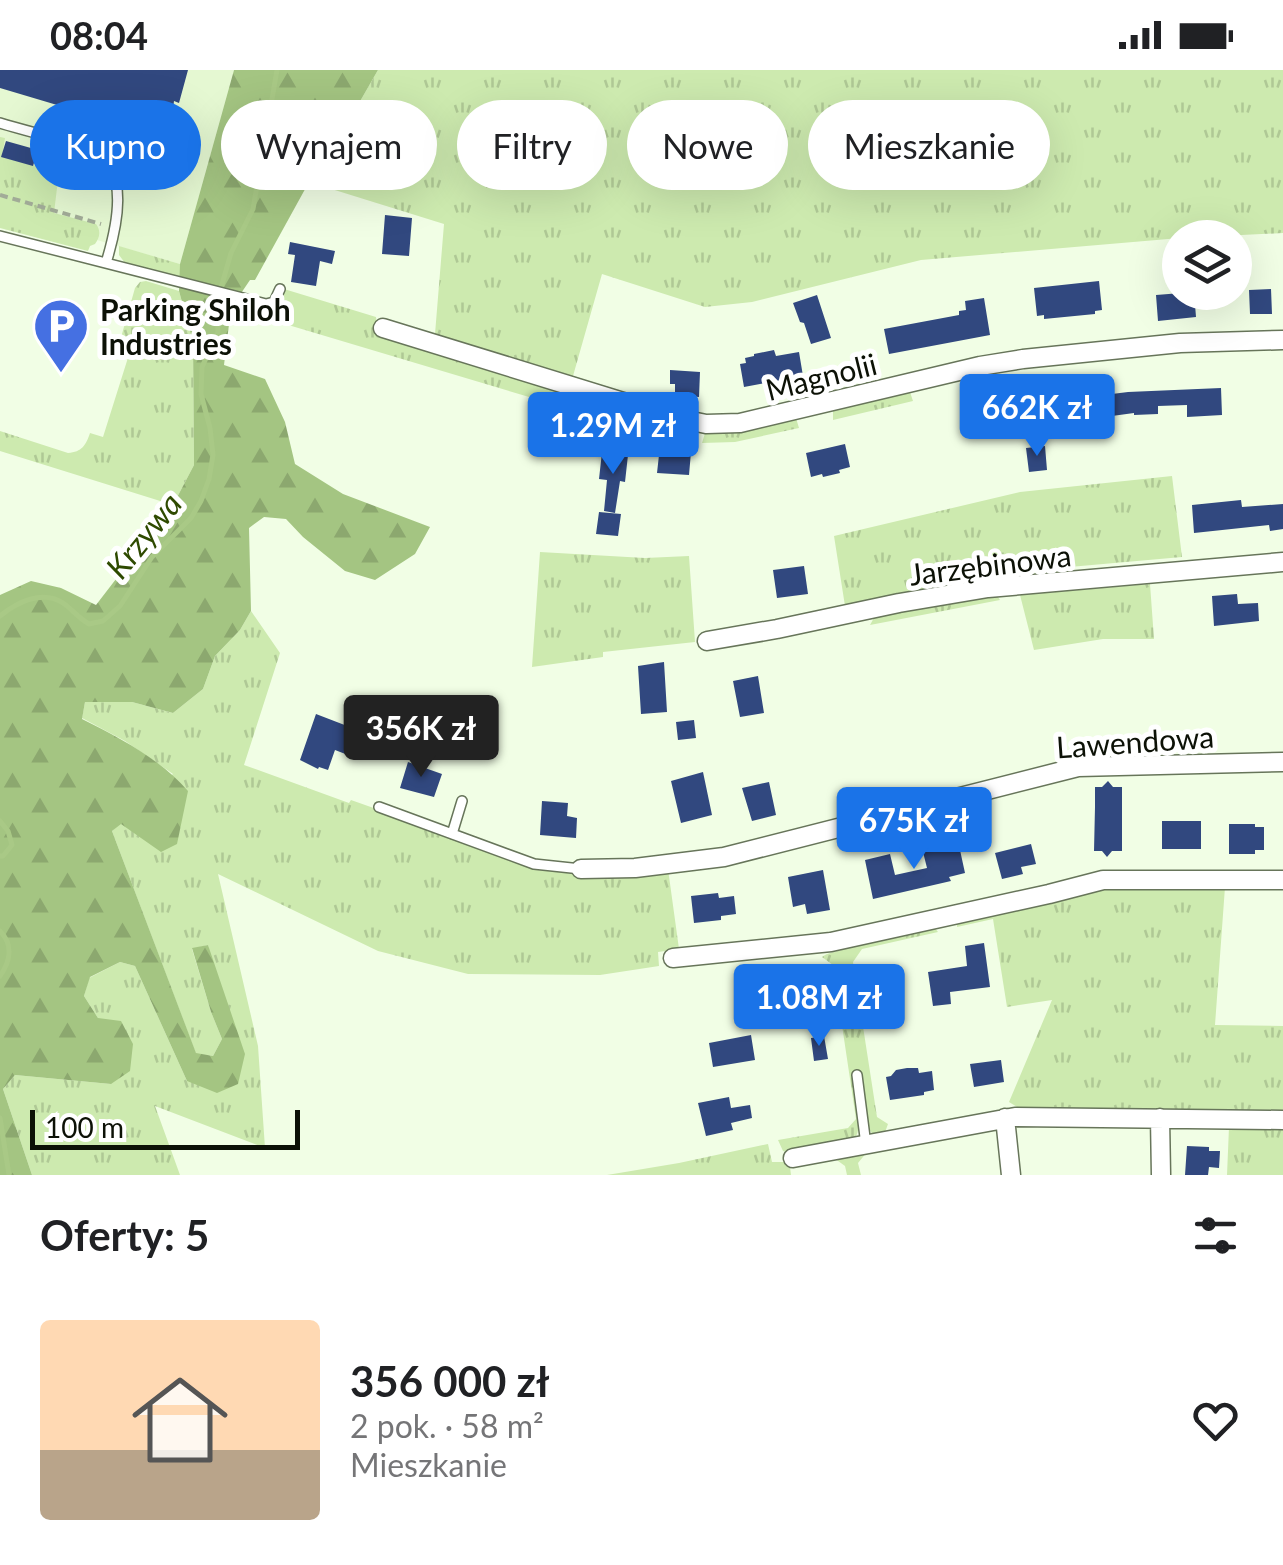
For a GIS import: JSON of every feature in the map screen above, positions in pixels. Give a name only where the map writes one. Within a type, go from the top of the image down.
[{"type":"street","name":"Magnolii","points":[[383,328],[672,418],[706,424],[776,416],[1002,362],[1180,343],[1283,340]]},
{"type":"street","name":"Jarzębinowa","points":[[707,641],[988,588],[1283,562]]},
{"type":"street","name":"Lawendowa","points":[[581,869],[635,868],[724,857],[1078,767],[1283,762]]},
{"type":"street","points":[[673,958],[831,942],[1103,880],[1283,880]]},
{"type":"street","points":[[1005,1118],[1011,1175]]},
{"type":"street","points":[[793,1158],[1005,1118],[1283,1120]]},
{"type":"street","points":[[1160,1118],[1161,1175]]},
{"type":"lane","points":[[0,123],[91,149],[109,164],[117,189],[117,210],[106,263]]},
{"type":"lane","points":[[0,236],[266,304],[274,302],[280,289]]},
{"type":"lane","points":[[452,834],[462,801]]},
{"type":"lane","points":[[379,808],[534,864],[581,869]]},
{"type":"lane","points":[[856,1076],[866,1145]]},
{"type":"path","points":[[0,195],[98,222],[102,232]]},
{"type":"shaded area","points":[[0,70],[234,70],[226,100],[221,100],[221,117],[201,189],[201,100],[30,100],[30,190],[201,190],[180,264],[0,212]]},
{"type":"green space","points":[[234,70],[378,70],[361,100],[226,100]]},
{"type":"green space","points":[[378,70],[1283,70],[1283,233],[1252,235],[1252,220],[1162,220],[1162,240],[921,260],[752,302],[705,307],[602,274],[573,376],[644,398],[641,401],[387,320],[435,334],[444,224],[335,190],[437,190],[437,100],[361,100]]},
{"type":"green space","points":[[221,117],[221,190],[305,190],[255,280],[250,280],[231,308],[224,365],[265,379],[285,422],[295,464],[343,494],[430,527],[415,554],[375,580],[345,571],[286,519],[264,517],[249,528],[251,611],[240,630],[215,656],[203,689],[173,713],[132,702],[85,702],[82,719],[152,759],[188,791],[177,844],[161,852],[121,824],[112,831],[196,1053],[213,1056],[222,1039],[192,948],[208,945],[245,1054],[238,1084],[217,1093],[187,1081],[135,966],[120,962],[90,977],[84,996],[98,1018],[121,1021],[133,1044],[130,1071],[111,1084],[15,1075],[3,1089],[32,1175],[0,1175],[0,595],[31,581],[61,588],[96,605],[173,505],[194,465],[193,342],[179,291],[180,264]]},
{"type":"green space","points":[[0,137],[5,138],[2,157],[30,164],[30,190],[57,190],[54,213],[96,224],[99,236],[88,251],[0,228]]},
{"type":"green space","points":[[119,246],[180,264],[180,277],[125,263]]},
{"type":"green space","points":[[146,281],[179,291],[193,342],[194,465],[173,505],[0,451],[0,431],[68,453],[83,447],[90,433],[103,437],[132,345],[120,341],[135,288]]},
{"type":"green space","points":[[284,289],[376,317],[378,333],[634,412],[637,418],[633,428],[231,308],[238,300],[271,310],[279,304]]},
{"type":"green space","points":[[909,389],[913,401],[833,420],[833,408]]},
{"type":"green space","points":[[796,418],[799,428],[735,442],[702,443],[706,430]]},
{"type":"green space","points":[[1172,476],[1182,557],[1014,572],[845,606],[834,536],[1020,492]]},
{"type":"green space","points":[[540,552],[645,558],[689,556],[695,642],[603,652],[603,657],[532,667]]},
{"type":"green space","points":[[1150,584],[1154,639],[1103,639],[1034,650],[1020,595]]},
{"type":"green space","points":[[996,594],[1000,600],[870,625],[875,616]]},
{"type":"green space","points":[[251,611],[280,653],[244,765],[549,870],[581,874],[668,869],[679,949],[658,952],[659,966],[600,975],[468,974],[378,951],[218,874],[258,1046],[265,1148],[155,1106],[180,1175],[32,1175],[3,1089],[15,1075],[111,1084],[98,1018],[84,996],[89,978],[120,962],[135,966],[187,1081],[238,1084],[208,945],[192,949],[222,1039],[213,1056],[196,1054],[112,831],[173,774],[82,718],[85,702],[132,702],[173,713],[203,689],[215,656],[240,630]]},
{"type":"green space","points":[[1106,884],[1225,887],[1215,1025],[1283,1026],[1283,1115],[1024,1111],[1009,1102],[1052,1000],[1007,1007],[993,919],[957,927],[957,923]]},
{"type":"green space","points":[[934,927],[938,932],[862,949],[853,962],[877,1117],[888,1124],[884,1135],[873,1135],[868,1127],[859,1073],[853,1072],[859,1116],[854,1140],[783,1151],[778,1140],[848,1128],[856,1119],[833,965],[822,957],[855,942]]},
{"type":"green space","points":[[1229,1127],[1283,1128],[1283,1175],[1227,1175]]},
{"type":"green space","points":[[768,1144],[772,1162],[867,1152],[858,1163],[861,1175],[847,1175],[845,1166],[834,1158],[790,1167],[791,1175],[607,1175],[679,1163]]},
{"type":"building","points":[[0,70],[188,70],[180,100],[40,100],[0,88]]},
{"type":"building","points":[[6,141],[30,148],[30,165],[1,157]]},
{"type":"building","points":[[385,215],[412,218],[409,256],[382,254]]},
{"type":"building","points":[[290,242],[335,251],[332,264],[320,261],[316,286],[291,282],[295,255],[288,254]]},
{"type":"building","points":[[1099,281],[1102,310],[1095,314],[1044,319],[1044,315],[1037,316],[1034,288]]},
{"type":"building","points":[[1271,289],[1272,314],[1250,314],[1252,290]]},
{"type":"building","points":[[817,295],[831,338],[811,344],[793,303]]},
{"type":"building","points":[[1156,295],[1162,295],[1162,310],[1195,310],[1196,317],[1158,321]]},
{"type":"building","points":[[984,298],[990,335],[889,354],[884,329],[959,315],[959,311],[966,310],[965,301]]},
{"type":"building","points":[[774,350],[776,356],[799,352],[803,376],[744,387],[740,364],[754,354]]},
{"type":"building","points":[[670,370],[700,372],[699,397],[675,395]]},
{"type":"building","points":[[1221,388],[1222,415],[1187,417],[1187,405],[1158,406],[1158,414],[1134,413],[1051,428],[1048,402],[1128,392]]},
{"type":"building","points":[[1003,403],[1006,419],[993,423],[996,434],[973,439],[967,410]]},
{"type":"building","points":[[845,444],[850,467],[839,470],[840,473],[811,477],[806,453]]},
{"type":"building","points":[[667,445],[689,447],[689,475],[657,473],[659,455],[666,456]]},
{"type":"building","points":[[1045,446],[1047,470],[1029,472],[1026,448]]},
{"type":"building","points":[[602,452],[628,455],[615,513],[604,511],[607,480],[599,479]]},
{"type":"building","points":[[1241,500],[1242,507],[1283,504],[1283,529],[1270,531],[1269,525],[1194,533],[1192,505]]},
{"type":"building","points":[[599,512],[621,514],[618,536],[596,534]]},
{"type":"building","points":[[804,566],[808,594],[777,598],[773,570]]},
{"type":"building","points":[[1237,594],[1238,604],[1258,603],[1259,621],[1214,626],[1212,596]]},
{"type":"building","points":[[664,662],[667,712],[641,714],[638,666]]},
{"type":"building","points":[[758,676],[764,713],[740,717],[733,681]]},
{"type":"building","points":[[316,714],[368,734],[361,760],[335,750],[328,770],[300,760]]},
{"type":"building","points":[[694,720],[696,738],[678,740],[676,722]]},
{"type":"building","points":[[408,762],[442,774],[434,797],[400,788]]},
{"type":"building","points":[[703,772],[712,815],[681,823],[671,781]]},
{"type":"building","points":[[1108,781],[1113,787],[1122,787],[1122,851],[1112,851],[1107,857],[1102,851],[1094,851],[1095,787]]},
{"type":"building","points":[[769,782],[776,815],[752,821],[742,788]]},
{"type":"building","points":[[542,801],[568,803],[567,816],[577,818],[576,838],[540,835]]},
{"type":"building","points":[[1162,821],[1201,821],[1201,849],[1162,849]]},
{"type":"building","points":[[1229,824],[1264,827],[1264,850],[1229,854]]},
{"type":"building","points":[[947,843],[950,852],[960,850],[965,873],[949,877],[951,881],[873,899],[865,860],[890,854],[895,875],[927,868],[922,848]]},
{"type":"building","points":[[1031,844],[1036,864],[1021,867],[1023,874],[1002,879],[995,853]]},
{"type":"building","points":[[823,870],[830,910],[807,914],[805,904],[793,907],[788,877]]},
{"type":"building","points":[[718,893],[719,898],[734,896],[736,914],[694,923],[691,896]]},
{"type":"building","points":[[984,943],[990,987],[950,992],[951,1004],[933,1006],[928,972],[967,966],[965,946]]},
{"type":"building","points":[[751,1035],[755,1060],[713,1067],[709,1043]]},
{"type":"building","points":[[824,1036],[828,1059],[814,1061],[811,1038]]},
{"type":"building","points":[[1001,1060],[1004,1082],[974,1087],[970,1064]]},
{"type":"building","points":[[918,1068],[919,1073],[932,1071],[934,1090],[890,1100],[886,1077]]},
{"type":"building","points":[[729,1097],[731,1108],[750,1105],[752,1118],[731,1123],[733,1130],[706,1136],[698,1103]]},
{"type":"building","points":[[1187,1146],[1220,1151],[1219,1168],[1209,1167],[1208,1175],[1185,1175]]},
{"type":"waterway","name":"Krzywa","points":[[0,616],[21,602],[47,597],[63,603],[89,624],[103,621],[120,606],[152,557],[191,518],[201,501],[213,455],[201,394],[202,367],[218,332],[217,302],[231,253],[253,209],[277,70]]},
{"type":"waterway","name":"Krzywa","points":[[0,821],[12,845],[0,856]]},
{"type":"waterway","name":"Krzywa","points":[[0,931],[9,954],[0,976]]},
{"type":"waterway","name":"Krzywa","points":[[0,1118],[9,1175]]},
{"type":"place","name":"Parking Shiloh Industries","points":[[61,375]]}]
